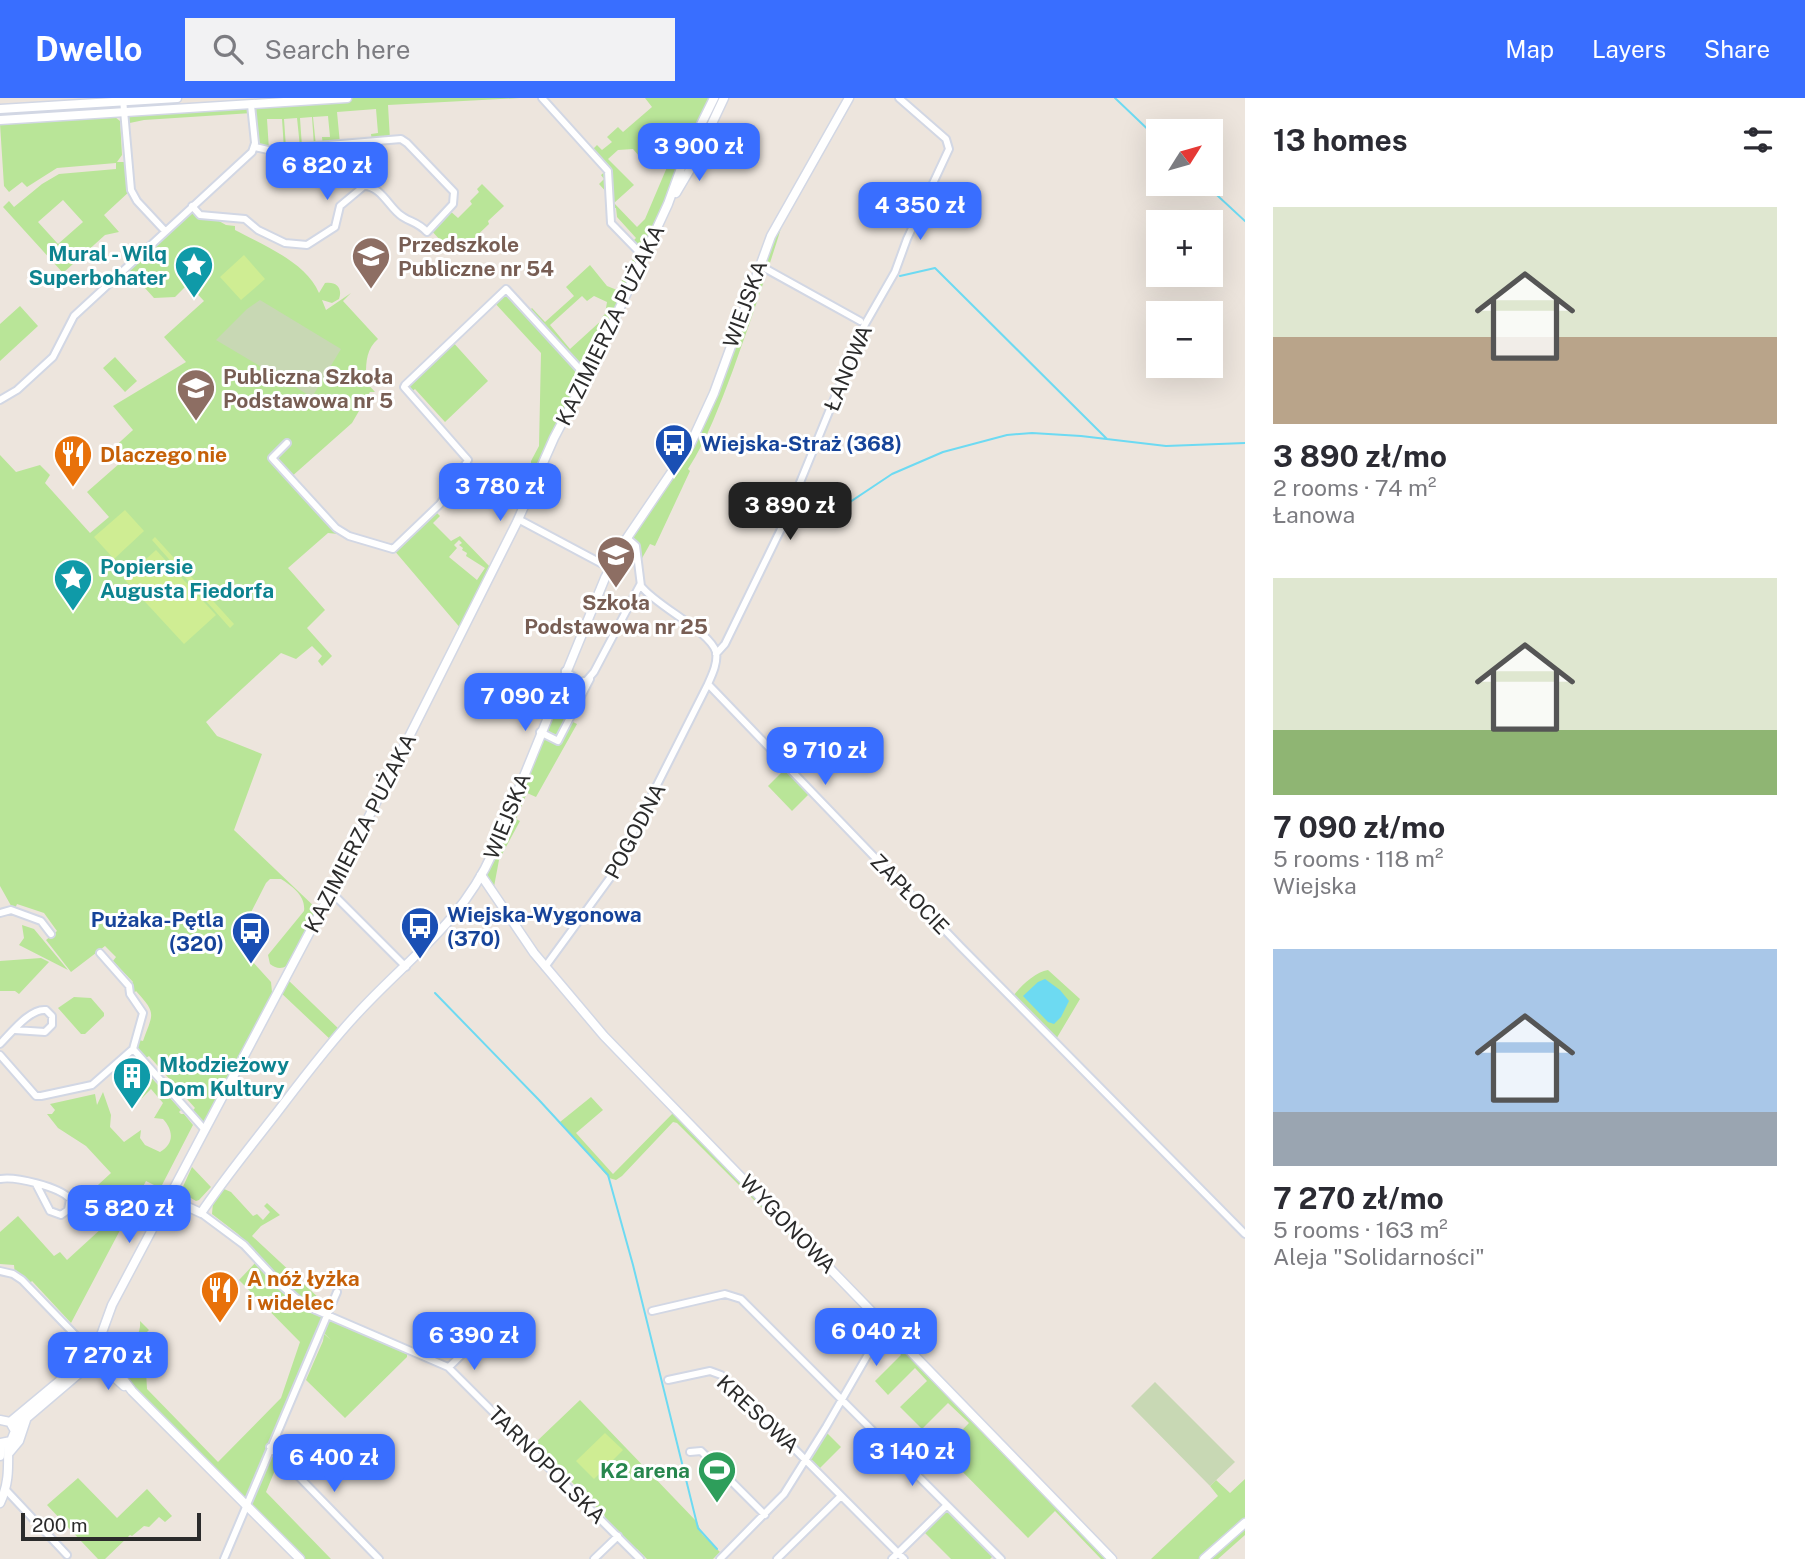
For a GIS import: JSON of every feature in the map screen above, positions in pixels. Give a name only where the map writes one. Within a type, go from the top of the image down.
[{"type":"street","points":[[0,109],[177,98]]},
{"type":"street","points":[[0,120],[348,98]]},
{"type":"street","name":"WIEJSKA","points":[[201,1213],[332,1041],[441,931],[481,876],[610,568],[627,538],[685,454],[699,427],[772,234],[849,98]]},
{"type":"street","name":"ŁANOWA","points":[[716,654],[725,644],[781,529],[864,326],[895,272],[907,239],[949,149],[946,139],[899,98]]},
{"type":"street","points":[[545,99],[608,171],[611,223],[643,257]]},
{"type":"street","name":"KAZIMIERZA PUŻAKA","points":[[104,1339],[113,1305],[331,892],[518,519],[554,438],[668,204],[685,157],[705,115],[718,99]]},
{"type":"street","name":"KAZIMIERZA PUŻAKA","points":[[668,204],[692,166],[718,99]]},
{"type":"street","points":[[123,100],[131,190],[137,201],[165,231]]},
{"type":"street","points":[[0,400],[17,390],[53,358],[71,319],[253,152],[255,147],[251,105]]},
{"type":"street","points":[[192,206],[200,215],[248,220],[258,230],[281,242],[307,245],[337,225],[340,206],[364,186],[375,188],[400,216],[418,223],[427,232],[453,204],[454,192],[401,139],[269,150],[255,147]]},
{"type":"street","points":[[760,265],[860,321]]},
{"type":"street","points":[[287,443],[272,458],[336,528],[349,536],[393,549],[440,504],[468,460],[404,387],[506,289],[586,376]]},
{"type":"street","points":[[518,519],[610,568]]},
{"type":"street","points":[[627,538],[636,546],[640,585],[644,591],[706,638],[716,654],[708,684]]},
{"type":"street","points":[[540,733],[558,741],[640,585]]},
{"type":"street","points":[[565,671],[574,677],[577,683],[574,690],[578,703]]},
{"type":"street","points":[[577,683],[587,680],[594,672]]},
{"type":"street","name":"POGODNA","points":[[545,967],[610,878],[708,684]]},
{"type":"street","name":"ZAPŁOCIE","points":[[708,684],[961,947],[1245,1234]]},
{"type":"street","points":[[557,690],[574,690]]},
{"type":"street","name":"WYGONOWA","points":[[481,876],[545,967],[607,1039],[1112,1559]]},
{"type":"street","points":[[331,892],[406,967]]},
{"type":"street","points":[[0,913],[11,910],[41,921],[51,934]]},
{"type":"street","points":[[0,1055],[36,1096],[41,1096],[92,1085],[133,1049],[142,1009],[130,995],[129,986],[100,953]]},
{"type":"street","points":[[0,1044],[15,1030],[38,1010],[46,1010],[52,1016],[52,1025],[45,1032],[15,1030]]},
{"type":"street","points":[[133,1049],[205,1130]]},
{"type":"street","points":[[0,1179],[12,1178],[36,1184],[67,1195],[70,1202],[68,1210],[61,1215],[50,1211],[36,1184]]},
{"type":"street","name":"TARNOPOLSKA","points":[[171,1199],[201,1213],[244,1245],[292,1296],[326,1315],[449,1367],[640,1559]]},
{"type":"street","points":[[0,1271],[17,1276],[115,1380],[132,1391],[300,1559]]},
{"type":"street","points":[[224,1559],[337,1292]]},
{"type":"street","points":[[652,1311],[724,1294],[736,1296],[843,1399],[995,1557]]},
{"type":"street","points":[[720,1559],[784,1494],[885,1325]]},
{"type":"street","points":[[449,1367],[488,1329]]},
{"type":"street","points":[[4,1455],[19,1441],[26,1413],[86,1348],[104,1339],[115,1350],[103,1366],[82,1371],[26,1413],[12,1425]]},
{"type":"street","name":"KRESOWA","points":[[668,1380],[710,1371],[721,1375],[805,1459]]},
{"type":"street","points":[[0,1415],[26,1413]]},
{"type":"street","points":[[0,1420],[12,1425]]},
{"type":"street","points":[[0,1503],[6,1490],[3,1443],[13,1438],[12,1425]]},
{"type":"street","points":[[270,1447],[379,1559]]},
{"type":"street","points":[[690,1452],[701,1451],[765,1515]]},
{"type":"street","points":[[805,1459],[901,1556]]},
{"type":"street","points":[[6,1490],[67,1555]]},
{"type":"street","points":[[777,1559],[841,1496]]},
{"type":"street","points":[[892,1559],[901,1556],[947,1505]]},
{"type":"street","points":[[1202,1559],[1245,1523]]},
{"type":"street","points":[[594,1559],[618,1536]]},
{"type":"green space","points":[[347,98],[520,98],[388,105],[390,140],[372,142],[371,134],[378,133],[376,109],[337,112],[340,144],[323,146],[322,137],[330,137],[328,116],[313,117],[316,146],[312,117],[300,118],[302,147],[297,118],[284,119],[284,149],[282,119],[267,119],[269,150],[255,147],[252,113],[144,120],[125,124],[124,112]]},
{"type":"green space","points":[[645,98],[709,98],[678,175],[532,489],[528,487],[531,461],[539,446],[541,353],[493,301],[506,289],[528,312],[532,308],[545,322],[574,296],[566,287],[590,265],[607,286],[617,290],[637,251],[630,244],[636,238],[617,217],[616,208],[610,208],[609,195],[599,184],[604,179],[601,175],[607,170],[590,152],[597,145],[602,150],[612,142],[607,137],[618,127],[623,132],[652,107]],"holes":[[[661,139],[676,146],[645,219],[637,227],[614,203],[634,185],[608,159],[618,150],[633,149],[640,157],[648,150],[654,156]],[[582,296],[587,301],[594,296],[607,302],[605,314],[603,319],[570,349],[550,325]]]},
{"type":"green space","points":[[115,117],[120,121],[122,155],[117,162],[128,162],[131,190],[104,215],[119,232],[105,235],[63,273],[3,207],[9,201],[14,207],[59,174],[116,169],[116,163],[57,168],[27,187],[22,182],[9,192],[4,186],[0,124]],"holes":[[[63,200],[83,222],[58,244],[38,222]]]},
{"type":"green space","points":[[482,184],[504,206],[464,248],[461,245],[452,253],[430,229],[449,210],[458,218],[472,204],[470,201],[479,192],[477,189]]},
{"type":"green space","points":[[192,206],[226,225],[235,226],[235,230],[294,263],[313,282],[319,293],[325,283],[335,284],[340,292],[339,299],[332,303],[322,300],[326,310],[351,293],[343,301],[378,339],[368,353],[366,364],[366,382],[375,392],[370,392],[352,423],[290,478],[341,532],[328,533],[288,568],[325,610],[307,628],[332,656],[322,666],[318,661],[322,656],[312,646],[296,659],[281,653],[206,722],[217,736],[262,754],[234,830],[319,911],[294,960],[279,968],[270,964],[268,955],[304,911],[304,906],[297,892],[281,879],[270,879],[266,883],[241,932],[243,951],[271,982],[273,1002],[205,1130],[190,1113],[195,1108],[149,1056],[143,1060],[133,1049],[135,1039],[143,1041],[151,1014],[136,991],[131,996],[129,986],[133,982],[113,961],[116,957],[105,946],[71,972],[46,940],[57,931],[44,913],[17,904],[14,911],[0,886],[0,455],[16,472],[40,465],[50,475],[45,483],[90,533],[109,517],[87,492],[120,463],[110,451],[133,430],[113,406],[186,362],[164,337],[204,301],[188,284],[175,297],[154,298],[126,267]]},
{"type":"green space","points":[[778,223],[782,225],[770,262],[718,408],[655,546],[650,544],[638,561],[637,553],[627,538],[699,427]]},
{"type":"green space","points":[[244,255],[265,279],[241,300],[220,277]]},
{"type":"green space","points":[[260,300],[341,349],[312,397],[216,340]]},
{"type":"green space","points":[[20,306],[38,326],[0,361],[0,324]]},
{"type":"green space","points":[[451,340],[488,381],[445,422],[415,389],[410,393],[405,385]]},
{"type":"green space","points":[[115,357],[137,381],[125,392],[103,368]]},
{"type":"green space","points":[[125,510],[144,531],[114,559],[94,537]]},
{"type":"green space","points":[[434,510],[440,516],[433,523],[451,541],[460,536],[492,569],[462,630],[393,549]],"holes":[[[459,540],[462,543],[459,545],[467,553],[466,556],[485,568],[477,580],[449,557],[457,548],[454,545]]]},
{"type":"green space","points":[[155,537],[234,624],[230,628],[152,540]]},
{"type":"green space","points":[[156,550],[216,615],[184,644],[124,579]]},
{"type":"green space","points":[[576,695],[578,703],[569,720],[577,724],[536,797],[527,793],[516,819],[520,821],[499,860],[493,892],[484,877],[555,696]]},
{"type":"green space","points":[[787,767],[811,792],[792,811],[768,786]]},
{"type":"green space","points":[[22,925],[34,929],[68,970],[19,945],[24,938]]},
{"type":"green space","points":[[41,958],[49,962],[19,994],[15,991],[0,991],[0,961]]},
{"type":"green space","points":[[1048,970],[1080,999],[1055,1041],[1012,998],[1028,981]]},
{"type":"green space","points":[[286,978],[341,1031],[332,1041],[279,991]]},
{"type":"green space","points":[[74,997],[91,998],[104,1013],[85,1034],[81,1034],[58,1008]]},
{"type":"green space","points":[[147,1073],[193,1125],[162,1185],[158,1187],[146,1181],[71,1323],[32,1281],[27,1286],[15,1275],[14,1265],[0,1264],[0,1232],[18,1216],[54,1256],[60,1252],[67,1260],[102,1228],[70,1191],[86,1196],[111,1173],[86,1146],[58,1128],[47,1114],[52,1114],[55,1110],[50,1104],[95,1094],[97,1105],[103,1092],[111,1115],[110,1127],[124,1142],[141,1130],[140,1138],[145,1145],[160,1152],[168,1145],[171,1136],[163,1119],[154,1118],[163,1103],[151,1089],[137,1099],[128,1090]]},
{"type":"green space","points":[[591,1097],[603,1110],[576,1133],[613,1174],[677,1109],[1112,1559],[1101,1559],[1055,1511],[1028,1538],[942,1451],[969,1423],[948,1403],[922,1429],[900,1407],[927,1381],[915,1368],[888,1395],[875,1381],[901,1355],[884,1328],[879,1328],[677,1123],[673,1122],[622,1176],[616,1180],[609,1178],[560,1122]]},
{"type":"green space","points":[[192,1167],[211,1187],[196,1201],[180,1193]]},
{"type":"green space","points":[[224,1189],[231,1192],[253,1216],[257,1214],[263,1220],[270,1212],[264,1206],[267,1203],[280,1215],[261,1226],[252,1236],[321,1300],[320,1307],[302,1299],[238,1234],[212,1214],[213,1202]]},
{"type":"green space","points":[[258,1260],[303,1304],[407,1348],[407,1357],[345,1418],[306,1380],[324,1334],[331,1340],[324,1333],[326,1319],[270,1450],[280,1458],[266,1492],[331,1559],[296,1559],[166,1424],[103,1367],[113,1360],[114,1347],[127,1347],[135,1339],[140,1329],[140,1321],[149,1330],[144,1335],[147,1389],[218,1462],[281,1398],[300,1342],[239,1280]]},
{"type":"green space","points":[[1155,1382],[1235,1462],[1210,1486],[1131,1406]]},
{"type":"green space","points":[[580,1400],[697,1522],[702,1534],[720,1552],[713,1559],[647,1559],[605,1521],[605,1516],[568,1478],[563,1479],[541,1459],[545,1455],[535,1443]]},
{"type":"green space","points":[[824,1430],[841,1447],[817,1471],[805,1459]]},
{"type":"green space","points":[[605,1433],[623,1450],[594,1479],[576,1461]]},
{"type":"green space","points":[[78,1478],[117,1518],[147,1489],[172,1516],[165,1522],[159,1517],[149,1527],[144,1526],[130,1535],[105,1559],[98,1559],[47,1505]]},
{"type":"green space","points":[[1245,1479],[1245,1517],[1242,1525],[1245,1525],[1245,1535],[1218,1559],[1151,1559],[1218,1496],[1210,1486],[1216,1480],[1230,1493]]},
{"type":"green space","points":[[947,1505],[995,1554],[990,1559],[951,1559],[922,1530]]},
{"type":"water","points":[[1045,979],[1069,1001],[1054,1024],[1048,1022],[1023,996]]},
{"type":"waterway","points":[[1115,98],[1146,128]]},
{"type":"waterway","points":[[1218,196],[1245,221]]},
{"type":"waterway","points":[[900,276],[935,268],[1107,439]]},
{"type":"waterway","points":[[789,525],[832,514],[892,474],[943,452],[1007,435],[1032,433],[1081,436],[1166,446],[1245,443]]},
{"type":"waterway","points":[[435,993],[608,1175],[698,1528],[717,1549]]},
{"type":"place","name":"Przedszkole Publiczne nr 54","points":[[371,290]]},
{"type":"place","name":"Mural - Wilq Superbohater","points":[[194,299]]},
{"type":"place","name":"Publiczna Szkoła Podstawowa nr 5","points":[[196,422]]},
{"type":"place","name":"Wiejska-Straż (368)","points":[[674,477]]},
{"type":"place","name":"Dlaczego nie","points":[[73,488]]},
{"type":"place","name":"Szkoła Podstawowa nr 25","points":[[616,589]]},
{"type":"place","name":"Popiersie Augusta Fiedorfa","points":[[73,612]]},
{"type":"place","name":"Wiejska-Wygonowa (370)","points":[[420,960]]},
{"type":"place","name":"Pużaka-Pętla (320)","points":[[251,965]]},
{"type":"place","name":"Młodzieżowy Dom Kultury","points":[[132,1110]]},
{"type":"place","name":"A nóż łyżka i widelec","points":[[220,1324]]},
{"type":"place","name":"K2 arena","points":[[717,1504]]}]
